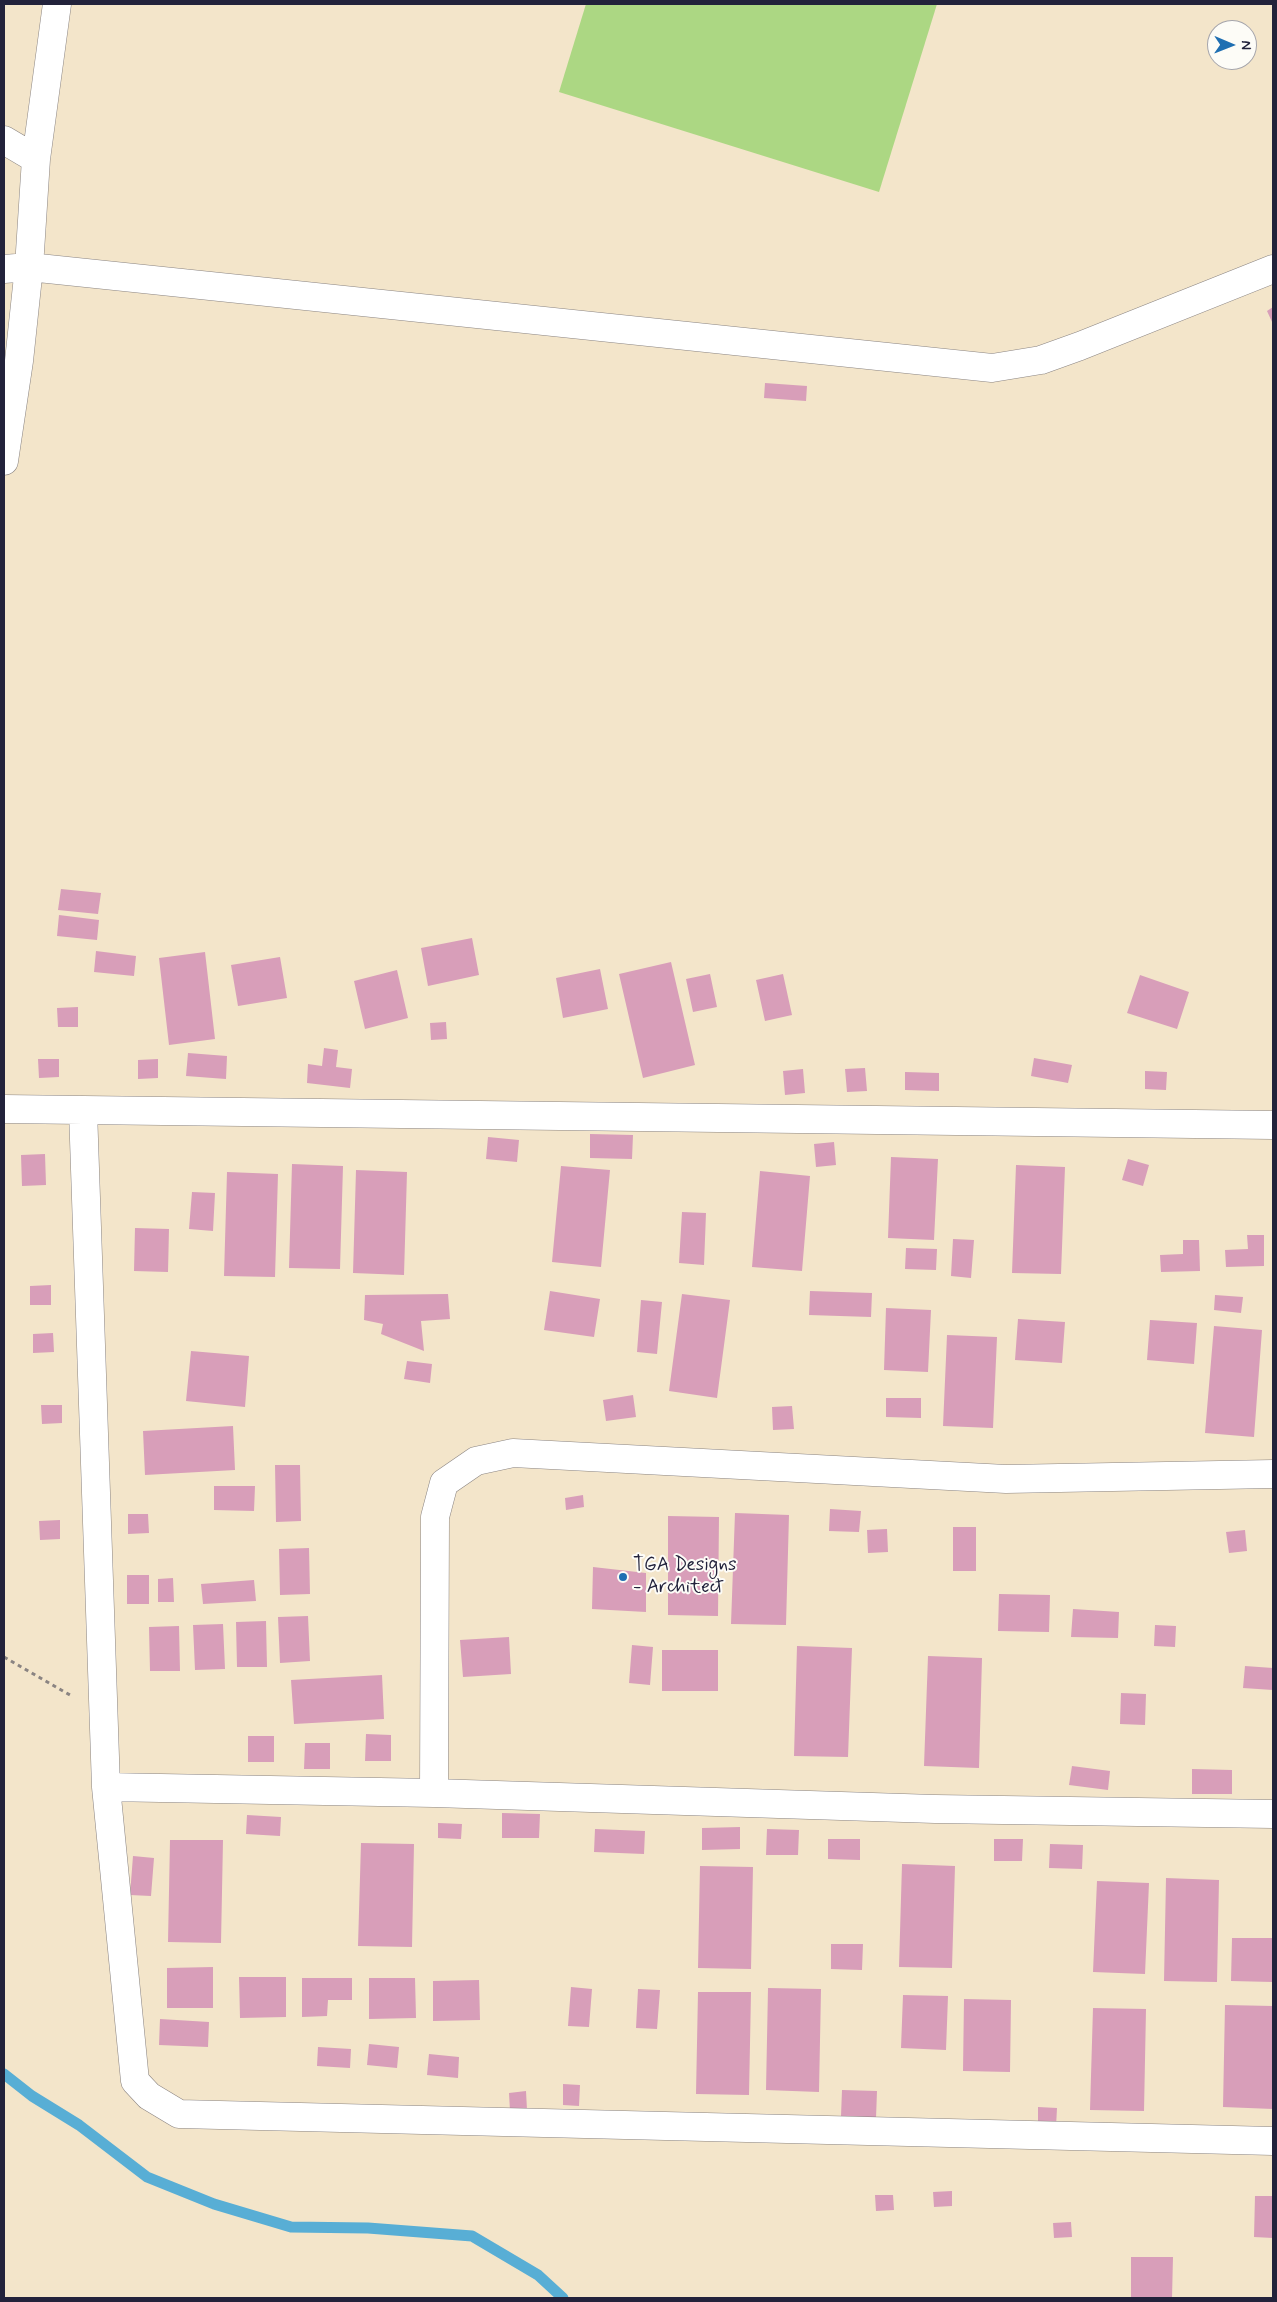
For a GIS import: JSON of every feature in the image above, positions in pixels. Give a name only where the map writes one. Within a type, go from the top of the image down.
[{"type":"street","points":[[4,461],[19,361],[16,268],[36,159],[57,4]]},
{"type":"street","points":[[4,140],[36,159]]},
{"type":"street","points":[[16,268],[992,368],[1041,360],[1273,268]]},
{"type":"street","points":[[4,1109],[1273,1125]]},
{"type":"street","points":[[83,1110],[106,1787],[136,2081],[149,2096],[178,2114],[1273,2141]]},
{"type":"street","points":[[434,1793],[435,1517],[444,1483],[476,1461],[513,1453],[1006,1479],[1273,1474]]},
{"type":"street","points":[[106,1787],[434,1793],[935,1809],[1273,1814]]},
{"type":"path","points":[[4,1657],[103,1712]]},
{"type":"green space","points":[[586,4],[937,4],[879,192],[559,92]]},
{"type":"building","points":[[1273,307],[1273,324],[1267,311]]},
{"type":"building","points":[[765,383],[807,386],[806,401],[764,398]]},
{"type":"building","points":[[61,889],[101,893],[98,914],[58,910]]},
{"type":"building","points":[[59,915],[99,920],[97,940],[57,936]]},
{"type":"building","points":[[472,938],[479,975],[428,986],[421,948]]},
{"type":"building","points":[[96,951],[136,956],[134,976],[94,972]]},
{"type":"building","points":[[205,952],[215,1039],[169,1045],[159,958]]},
{"type":"building","points":[[280,957],[287,998],[238,1006],[231,965]]},
{"type":"building","points":[[671,962],[695,1065],[643,1078],[619,974]]},
{"type":"building","points":[[600,969],[608,1009],[563,1018],[556,978]]},
{"type":"building","points":[[397,970],[408,1018],[365,1029],[354,981]]},
{"type":"building","points":[[710,974],[717,1007],[693,1012],[686,979]]},
{"type":"building","points":[[783,974],[792,1015],[765,1021],[756,980]]},
{"type":"building","points":[[1140,975],[1189,992],[1177,1029],[1127,1013]]},
{"type":"building","points":[[78,1007],[78,1027],[58,1027],[57,1008]]},
{"type":"building","points":[[446,1022],[447,1039],[431,1040],[430,1023]]},
{"type":"building","points":[[324,1048],[338,1050],[336,1067],[352,1069],[350,1088],[307,1083],[308,1064],[322,1066]]},
{"type":"building","points":[[188,1053],[227,1056],[226,1079],[186,1076]]},
{"type":"building","points":[[1034,1058],[1072,1065],[1068,1083],[1031,1076]]},
{"type":"building","points":[[38,1059],[59,1059],[59,1077],[39,1078]]},
{"type":"building","points":[[158,1059],[158,1078],[138,1079],[138,1060]]},
{"type":"building","points":[[865,1068],[867,1091],[847,1092],[845,1069]]},
{"type":"building","points":[[803,1069],[805,1093],[785,1095],[783,1071]]},
{"type":"building","points":[[1145,1071],[1167,1072],[1166,1090],[1145,1089]]},
{"type":"building","points":[[905,1072],[939,1073],[939,1091],[905,1090]]},
{"type":"building","points":[[590,1134],[633,1135],[632,1159],[590,1158]]},
{"type":"building","points":[[488,1137],[519,1140],[517,1162],[486,1159]]},
{"type":"building","points":[[834,1142],[836,1165],[816,1167],[814,1144]]},
{"type":"building","points":[[45,1154],[46,1185],[22,1186],[21,1155]]},
{"type":"building","points":[[891,1157],[938,1159],[934,1240],[888,1238]]},
{"type":"building","points":[[1128,1159],[1149,1165],[1143,1186],[1122,1180]]},
{"type":"building","points":[[292,1164],[343,1166],[340,1269],[289,1268]]},
{"type":"building","points":[[1016,1165],[1065,1167],[1061,1274],[1012,1273]]},
{"type":"building","points":[[561,1166],[610,1170],[601,1267],[552,1262]]},
{"type":"building","points":[[356,1170],[407,1172],[404,1275],[353,1273]]},
{"type":"building","points":[[760,1171],[810,1176],[802,1271],[752,1267]]},
{"type":"building","points":[[227,1172],[278,1174],[275,1277],[224,1276]]},
{"type":"building","points":[[192,1192],[215,1193],[213,1231],[189,1229]]},
{"type":"building","points":[[682,1212],[706,1213],[704,1265],[679,1263]]},
{"type":"building","points":[[135,1228],[169,1229],[168,1272],[134,1271]]},
{"type":"building","points":[[1247,1235],[1264,1235],[1264,1266],[1226,1267],[1225,1250],[1248,1249]]},
{"type":"building","points":[[953,1239],[974,1240],[971,1278],[951,1276]]},
{"type":"building","points":[[1183,1240],[1199,1240],[1200,1271],[1161,1272],[1160,1255],[1183,1254]]},
{"type":"building","points":[[906,1248],[937,1249],[936,1270],[905,1269]]},
{"type":"building","points":[[51,1285],[51,1305],[30,1305],[30,1286]]},
{"type":"building","points":[[550,1291],[600,1299],[594,1337],[544,1330]]},
{"type":"building","points":[[810,1291],[872,1293],[871,1317],[809,1315]]},
{"type":"building","points":[[448,1294],[450,1319],[421,1321],[424,1351],[381,1334],[383,1324],[364,1320],[365,1295]]},
{"type":"building","points":[[682,1294],[730,1300],[717,1398],[669,1391]]},
{"type":"building","points":[[1215,1295],[1243,1297],[1241,1313],[1214,1310]]},
{"type":"building","points":[[641,1300],[662,1302],[657,1354],[637,1352]]},
{"type":"building","points":[[886,1308],[931,1310],[928,1372],[884,1370]]},
{"type":"building","points":[[1018,1319],[1065,1322],[1062,1363],[1015,1360]]},
{"type":"building","points":[[1150,1320],[1197,1323],[1194,1364],[1147,1360]]},
{"type":"building","points":[[1214,1326],[1262,1330],[1254,1437],[1205,1433]]},
{"type":"building","points":[[53,1333],[54,1352],[33,1353],[33,1334]]},
{"type":"building","points":[[947,1335],[997,1337],[993,1428],[943,1426]]},
{"type":"building","points":[[191,1351],[249,1356],[245,1407],[186,1401]]},
{"type":"building","points":[[407,1361],[432,1364],[430,1383],[404,1379]]},
{"type":"building","points":[[633,1395],[636,1417],[606,1421],[603,1400]]},
{"type":"building","points":[[886,1398],[921,1398],[921,1418],[886,1417]]},
{"type":"building","points":[[41,1405],[62,1405],[62,1423],[42,1424]]},
{"type":"building","points":[[792,1406],[794,1429],[773,1430],[772,1407]]},
{"type":"building","points":[[233,1426],[235,1470],[145,1475],[143,1431]]},
{"type":"building","points":[[275,1465],[300,1465],[301,1521],[276,1522]]},
{"type":"building","points":[[214,1486],[255,1486],[254,1511],[214,1510]]},
{"type":"building","points":[[583,1495],[584,1507],[566,1510],[565,1498]]},
{"type":"building","points":[[830,1509],[861,1511],[859,1532],[829,1531]]},
{"type":"building","points":[[735,1513],[789,1515],[786,1625],[731,1624]]},
{"type":"building","points":[[128,1514],[148,1514],[149,1533],[128,1534]]},
{"type":"building","points":[[668,1516],[719,1517],[718,1616],[668,1615]]},
{"type":"building","points":[[60,1520],[60,1539],[40,1540],[39,1521]]},
{"type":"building","points":[[953,1527],[976,1527],[976,1571],[953,1571]]},
{"type":"building","points":[[887,1529],[888,1552],[868,1553],[867,1530]]},
{"type":"building","points":[[1245,1530],[1247,1551],[1229,1553],[1226,1532]]},
{"type":"building","points":[[309,1548],[310,1594],[280,1595],[279,1549]]},
{"type":"building","points":[[593,1567],[646,1573],[646,1612],[592,1609]]},
{"type":"building","points":[[127,1575],[149,1575],[149,1604],[127,1604]]},
{"type":"building","points":[[173,1578],[174,1602],[158,1602],[158,1579]]},
{"type":"building","points":[[254,1580],[256,1601],[203,1604],[201,1584]]},
{"type":"building","points":[[999,1594],[1050,1595],[1049,1632],[998,1631]]},
{"type":"building","points":[[1073,1609],[1119,1612],[1118,1638],[1071,1637]]},
{"type":"building","points":[[308,1616],[310,1661],[280,1663],[278,1617]]},
{"type":"building","points":[[266,1621],[267,1667],[237,1667],[236,1622]]},
{"type":"building","points":[[223,1624],[225,1669],[195,1670],[193,1625]]},
{"type":"building","points":[[1155,1625],[1176,1626],[1175,1647],[1154,1646]]},
{"type":"building","points":[[179,1626],[180,1671],[150,1671],[149,1627]]},
{"type":"building","points":[[509,1637],[511,1674],[463,1677],[460,1640]]},
{"type":"building","points":[[632,1645],[653,1647],[650,1685],[629,1683]]},
{"type":"building","points":[[797,1646],[852,1648],[848,1757],[794,1756]]},
{"type":"building","points":[[662,1650],[718,1650],[718,1691],[662,1691]]},
{"type":"building","points":[[928,1656],[982,1658],[979,1768],[924,1766]]},
{"type":"building","points":[[1245,1666],[1273,1668],[1273,1690],[1243,1688]]},
{"type":"building","points":[[382,1675],[384,1719],[294,1724],[291,1680]]},
{"type":"building","points":[[1121,1693],[1146,1694],[1145,1725],[1120,1724]]},
{"type":"building","points":[[366,1734],[391,1735],[391,1761],[365,1761]]},
{"type":"building","points":[[248,1736],[274,1736],[274,1762],[248,1762]]},
{"type":"building","points":[[305,1743],[330,1743],[330,1769],[304,1769]]},
{"type":"building","points":[[1072,1766],[1110,1771],[1108,1790],[1069,1785]]},
{"type":"building","points":[[1192,1769],[1232,1770],[1232,1794],[1192,1794]]},
{"type":"building","points":[[502,1813],[540,1814],[539,1838],[502,1838]]},
{"type":"building","points":[[247,1815],[281,1817],[280,1836],[246,1834]]},
{"type":"building","points":[[438,1823],[462,1824],[461,1839],[438,1838]]},
{"type":"building","points":[[740,1827],[740,1849],[702,1850],[702,1828]]},
{"type":"building","points":[[595,1829],[645,1831],[644,1854],[594,1852]]},
{"type":"building","points":[[767,1829],[799,1830],[798,1855],[766,1855]]},
{"type":"building","points":[[828,1839],[860,1839],[860,1860],[828,1859]]},
{"type":"building","points":[[994,1839],[1023,1839],[1022,1861],[994,1861]]},
{"type":"building","points":[[170,1840],[223,1840],[221,1943],[168,1942]]},
{"type":"building","points":[[361,1843],[414,1844],[412,1947],[358,1946]]},
{"type":"building","points":[[1050,1844],[1083,1845],[1082,1869],[1049,1868]]},
{"type":"building","points":[[133,1856],[154,1858],[151,1896],[130,1895]]},
{"type":"building","points":[[902,1864],[955,1866],[952,1968],[899,1967]]},
{"type":"building","points":[[700,1866],[753,1867],[751,1969],[698,1968]]},
{"type":"building","points":[[1166,1878],[1219,1880],[1217,1982],[1164,1981]]},
{"type":"building","points":[[1097,1881],[1149,1883],[1145,1974],[1093,1972]]},
{"type":"building","points":[[1232,1938],[1273,1938],[1273,1982],[1231,1981]]},
{"type":"building","points":[[831,1944],[863,1944],[862,1970],[831,1969]]},
{"type":"building","points":[[213,1967],[213,2008],[167,2008],[167,1968]]},
{"type":"building","points":[[239,1977],[286,1977],[286,2017],[240,2018]]},
{"type":"building","points":[[302,1978],[352,1978],[352,2000],[328,2000],[327,2016],[302,2017]]},
{"type":"building","points":[[369,1978],[415,1978],[416,2018],[369,2019]]},
{"type":"building","points":[[479,1980],[480,2020],[433,2021],[433,1981]]},
{"type":"building","points":[[571,1987],[592,1989],[589,2027],[568,2026]]},
{"type":"building","points":[[768,1988],[821,1989],[819,2092],[766,2090]]},
{"type":"building","points":[[638,1989],[660,1990],[657,2029],[636,2028]]},
{"type":"building","points":[[698,1992],[751,1992],[749,2095],[696,2094]]},
{"type":"building","points":[[903,1995],[948,1996],[946,2050],[901,2048]]},
{"type":"building","points":[[964,1999],[1011,2000],[1010,2072],[963,2071]]},
{"type":"building","points":[[1225,2005],[1273,2006],[1273,2109],[1223,2107]]},
{"type":"building","points":[[1093,2008],[1146,2009],[1144,2111],[1090,2110]]},
{"type":"building","points":[[160,2019],[209,2022],[208,2047],[159,2045]]},
{"type":"building","points":[[369,2044],[399,2047],[397,2068],[367,2065]]},
{"type":"building","points":[[318,2047],[351,2049],[350,2068],[317,2066]]},
{"type":"building","points":[[429,2054],[459,2057],[458,2078],[427,2075]]},
{"type":"building","points":[[563,2084],[580,2085],[579,2106],[563,2105]]},
{"type":"building","points":[[842,2090],[877,2091],[876,2118],[841,2116]]},
{"type":"building","points":[[526,2091],[527,2110],[510,2111],[509,2093]]},
{"type":"building","points":[[1038,2107],[1057,2108],[1056,2127],[1038,2126]]},
{"type":"building","points":[[952,2191],[952,2206],[934,2207],[933,2192]]},
{"type":"building","points":[[875,2195],[893,2195],[894,2210],[876,2211]]},
{"type":"building","points":[[1255,2196],[1273,2196],[1273,2238],[1254,2237]]},
{"type":"building","points":[[1071,2222],[1072,2237],[1054,2238],[1053,2223]]},
{"type":"building","points":[[1131,2257],[1173,2257],[1172,2298],[1131,2298]]},
{"type":"waterway","points":[[4,2074],[32,2096],[79,2125],[147,2177],[214,2204],[291,2227],[368,2228],[472,2236],[538,2275],[563,2298]]},
{"type":"place","name":"TGA Designs - Architect","points":[[623,1577]]}]
